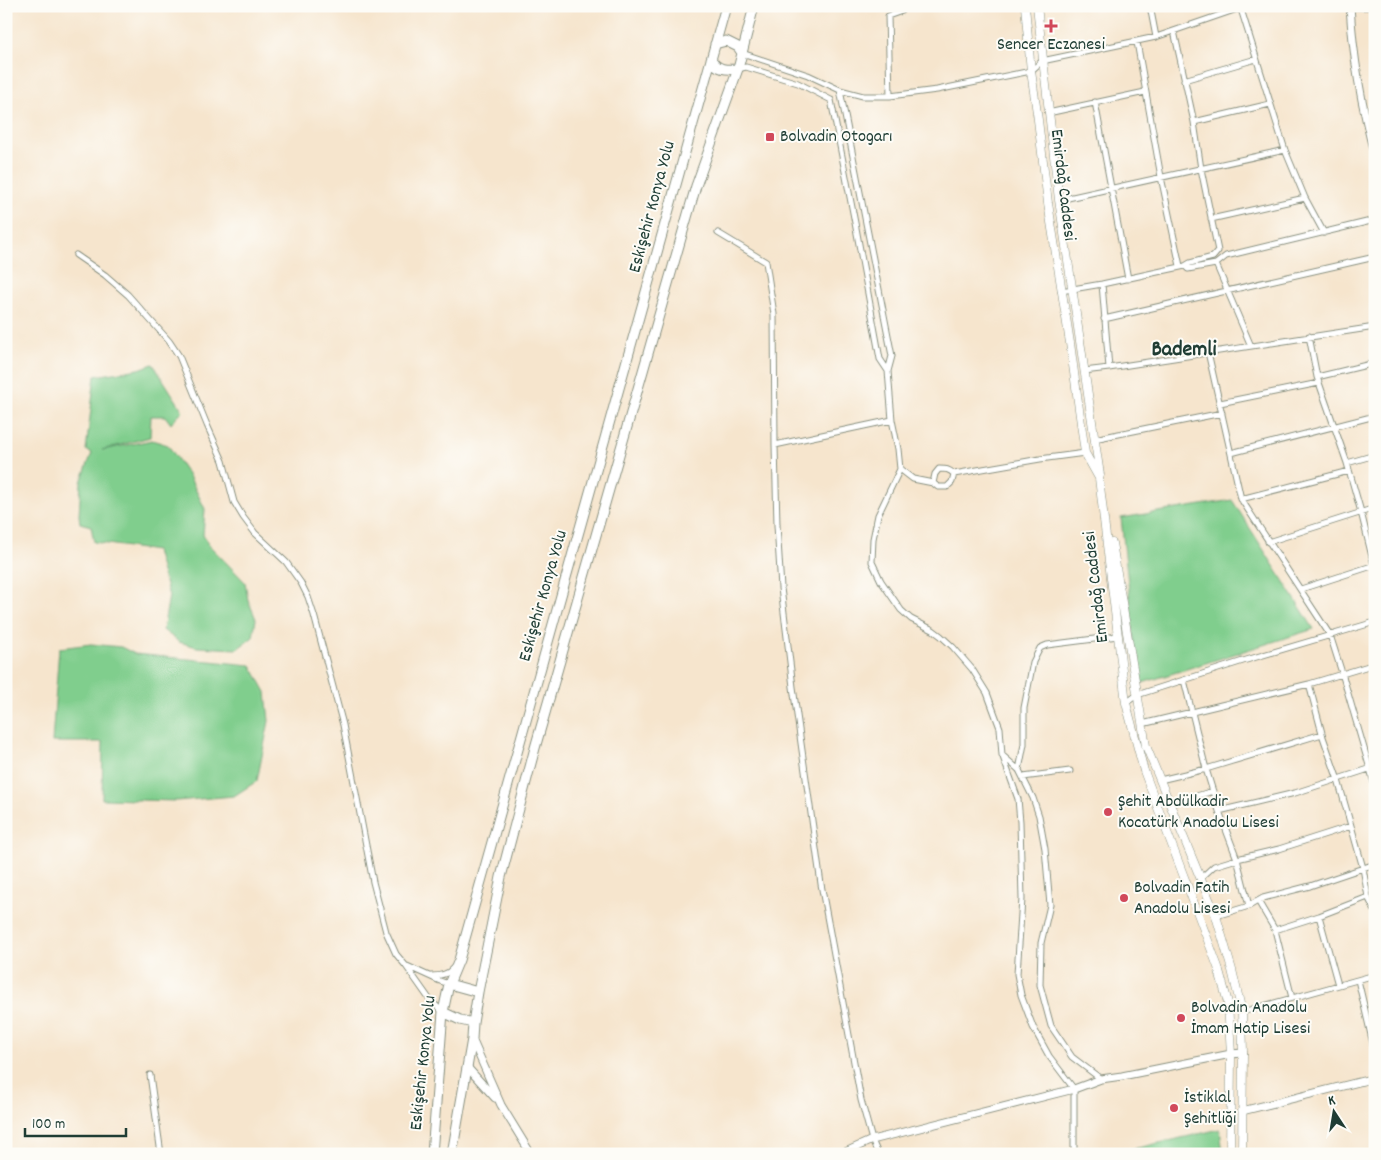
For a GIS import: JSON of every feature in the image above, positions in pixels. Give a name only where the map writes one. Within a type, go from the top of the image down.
[{"type":"highway","name":"Eskişehir Konya Yolu","points":[[432,1154],[443,1012],[449,984],[459,960],[602,455],[726,6]]},
{"type":"highway","points":[[452,1154],[478,992],[501,877],[535,748],[696,186],[738,69],[754,6]]},
{"type":"highway","points":[[738,69],[718,67],[714,64],[713,52],[726,41],[738,48],[742,53]]},
{"type":"highway","points":[[449,984],[478,992]]},
{"type":"highway","points":[[443,1012],[460,1020],[473,1023]]},
{"type":"main road","name":"Emirdağ Caddesi","points":[[1025,6],[1031,71],[1048,203],[1085,454],[1099,478],[1126,703],[1144,771],[1218,967],[1228,1003],[1231,1054],[1230,1154]]},
{"type":"main road","name":"Emirdağ Caddesi","points":[[1036,6],[1059,200],[1094,439],[1146,746],[1216,916],[1242,1012],[1242,1154]]},
{"type":"street","points":[[1150,6],[1156,37]]},
{"type":"street","points":[[1375,8],[1350,6],[1354,52],[1368,130],[1375,156]]},
{"type":"street","points":[[742,53],[808,75],[840,90],[863,96],[890,96],[937,90],[1031,71],[1042,62],[1156,37],[1242,7],[1256,59],[1285,150],[1305,198],[1324,233]]},
{"type":"street","points":[[890,96],[888,16],[902,11]]},
{"type":"street","points":[[1061,291],[1182,266],[1213,257],[1218,251],[1201,169],[1194,122],[1174,31]]},
{"type":"street","points":[[1137,42],[1161,177],[1182,266]]},
{"type":"street","points":[[1184,80],[1256,59]]},
{"type":"street","points":[[738,69],[746,67],[798,83],[830,100]]},
{"type":"street","points":[[830,100],[840,90]]},
{"type":"street","points":[[840,90],[892,356],[888,371],[892,420],[900,469],[878,515],[872,562],[881,581],[901,610],[912,619],[941,636],[972,668],[987,693],[1000,728],[1002,755],[1018,799],[1020,822],[1022,899],[1017,974],[1021,995],[1033,1027],[1049,1056],[1074,1089],[1074,1154]]},
{"type":"street","points":[[1048,113],[1145,92]]},
{"type":"street","points":[[830,100],[880,360],[888,371]]},
{"type":"street","points":[[1095,102],[1128,278]]},
{"type":"street","points":[[1194,122],[1270,104]]},
{"type":"street","points":[[1059,200],[1285,150]]},
{"type":"street","points":[[1211,219],[1305,198]]},
{"type":"street","points":[[1182,266],[1188,269],[1216,264],[1226,256],[1375,220]]},
{"type":"street","points":[[718,233],[766,262],[774,314],[777,525],[781,588],[793,687],[821,884],[861,1100],[872,1140],[878,1154]]},
{"type":"street","points":[[76,255],[105,275],[128,295],[169,341],[179,356],[223,461],[234,502],[243,518],[255,533],[286,562],[308,597],[343,725],[373,882],[386,932],[396,954],[430,1000],[443,1012]]},
{"type":"street","points":[[1104,319],[1375,256]]},
{"type":"street","points":[[1216,264],[1251,346]]},
{"type":"street","points":[[1102,284],[1109,368]]},
{"type":"street","points":[[1084,371],[1375,326]]},
{"type":"street","points":[[1301,589],[1374,567],[1350,471],[1316,377],[1309,336]]},
{"type":"street","points":[[1208,352],[1241,499],[1330,635],[1372,768],[1375,786]]},
{"type":"street","points":[[1316,377],[1375,364]]},
{"type":"street","points":[[1220,403],[1318,383]]},
{"type":"street","points":[[1094,439],[1222,413]]},
{"type":"street","points":[[1231,453],[1375,416]]},
{"type":"street","points":[[775,445],[892,420]]},
{"type":"street","points":[[954,474],[1040,459],[1085,454]]},
{"type":"street","points":[[1347,463],[1375,455]]},
{"type":"street","points":[[900,469],[913,479],[933,483],[938,487],[947,486],[952,482],[954,474]]},
{"type":"street","points":[[933,483],[935,474],[939,470],[950,470],[954,474]]},
{"type":"street","points":[[1241,499],[1350,471]]},
{"type":"street","points":[[1268,542],[1375,508]]},
{"type":"street","points":[[1126,703],[1137,695],[1375,622]]},
{"type":"street","points":[[1019,770],[1024,744],[1024,708],[1033,662],[1040,648],[1047,645],[1118,636]]},
{"type":"street","points":[[1142,724],[1309,684],[1375,664]]},
{"type":"street","points":[[1184,680],[1206,769],[1219,811],[1237,858],[1249,906]]},
{"type":"street","points":[[1309,684],[1322,734],[1338,780],[1363,868],[1368,897],[1375,911]]},
{"type":"street","points":[[1160,780],[1206,769],[1322,734]]},
{"type":"street","points":[[1002,755],[1019,770],[1033,798],[1039,816],[1050,905],[1041,943],[1040,985],[1051,1026],[1072,1057],[1101,1079]]},
{"type":"street","points":[[1219,811],[1295,793],[1372,768]]},
{"type":"street","points":[[1023,777],[1070,771]]},
{"type":"street","points":[[1170,804],[1213,790]]},
{"type":"street","points":[[1200,879],[1214,866],[1237,858],[1279,849],[1351,826]]},
{"type":"street","points":[[1216,916],[1249,906],[1263,898],[1310,886],[1375,864]]},
{"type":"street","points":[[1275,930],[1319,916],[1368,897]]},
{"type":"street","points":[[1258,901],[1275,930],[1292,998]]},
{"type":"street","points":[[1319,916],[1338,985]]},
{"type":"street","points":[[428,976],[442,976],[451,971],[459,960]]},
{"type":"street","points":[[406,966],[449,984]]},
{"type":"street","points":[[1242,1012],[1375,975]]},
{"type":"street","points":[[1358,980],[1375,1052]]},
{"type":"street","points":[[472,1038],[500,1104],[531,1154]]},
{"type":"street","points":[[841,1154],[872,1140],[1074,1089],[1101,1079],[1243,1053]]},
{"type":"street","points":[[467,1066],[500,1104]]},
{"type":"street","points":[[150,1076],[161,1154]]},
{"type":"street","points":[[1242,1111],[1375,1078]]},
{"type":"green space","points":[[153,364],[183,411],[171,424],[165,416],[151,416],[150,437],[102,450],[152,440],[168,445],[189,476],[205,509],[203,535],[208,544],[245,582],[248,600],[256,619],[253,637],[237,649],[197,647],[179,642],[163,630],[169,596],[156,551],[94,542],[91,526],[80,523],[81,482],[92,453],[86,450],[95,376],[139,369]]},
{"type":"green space","points":[[1232,500],[1314,629],[1139,684],[1121,518]]},
{"type":"green space","points":[[91,644],[121,647],[135,654],[251,665],[266,692],[269,721],[257,781],[234,796],[176,801],[102,799],[103,742],[52,742],[59,648]]},
{"type":"green space","points":[[1220,1129],[1223,1154],[1116,1154],[1116,1153]]},
{"type":"place","name":"Sencer Eczanesi","points":[[1051,26]]},
{"type":"place","name":"Bolvadin Otogarı","points":[[770,137]]},
{"type":"place","name":"Şehit Abdülkadir Kocatürk Anadolu Lisesi","points":[[1108,812]]},
{"type":"place","name":"Bolvadin Fatih Anadolu Lisesi","points":[[1124,898]]},
{"type":"place","name":"Bolvadin Anadolu İmam Hatip Lisesi","points":[[1181,1018]]},
{"type":"place","name":"İstiklal Şehitliği","points":[[1174,1108]]},
{"type":"district","name":"Bademli","points":[[1184,350]]}]
